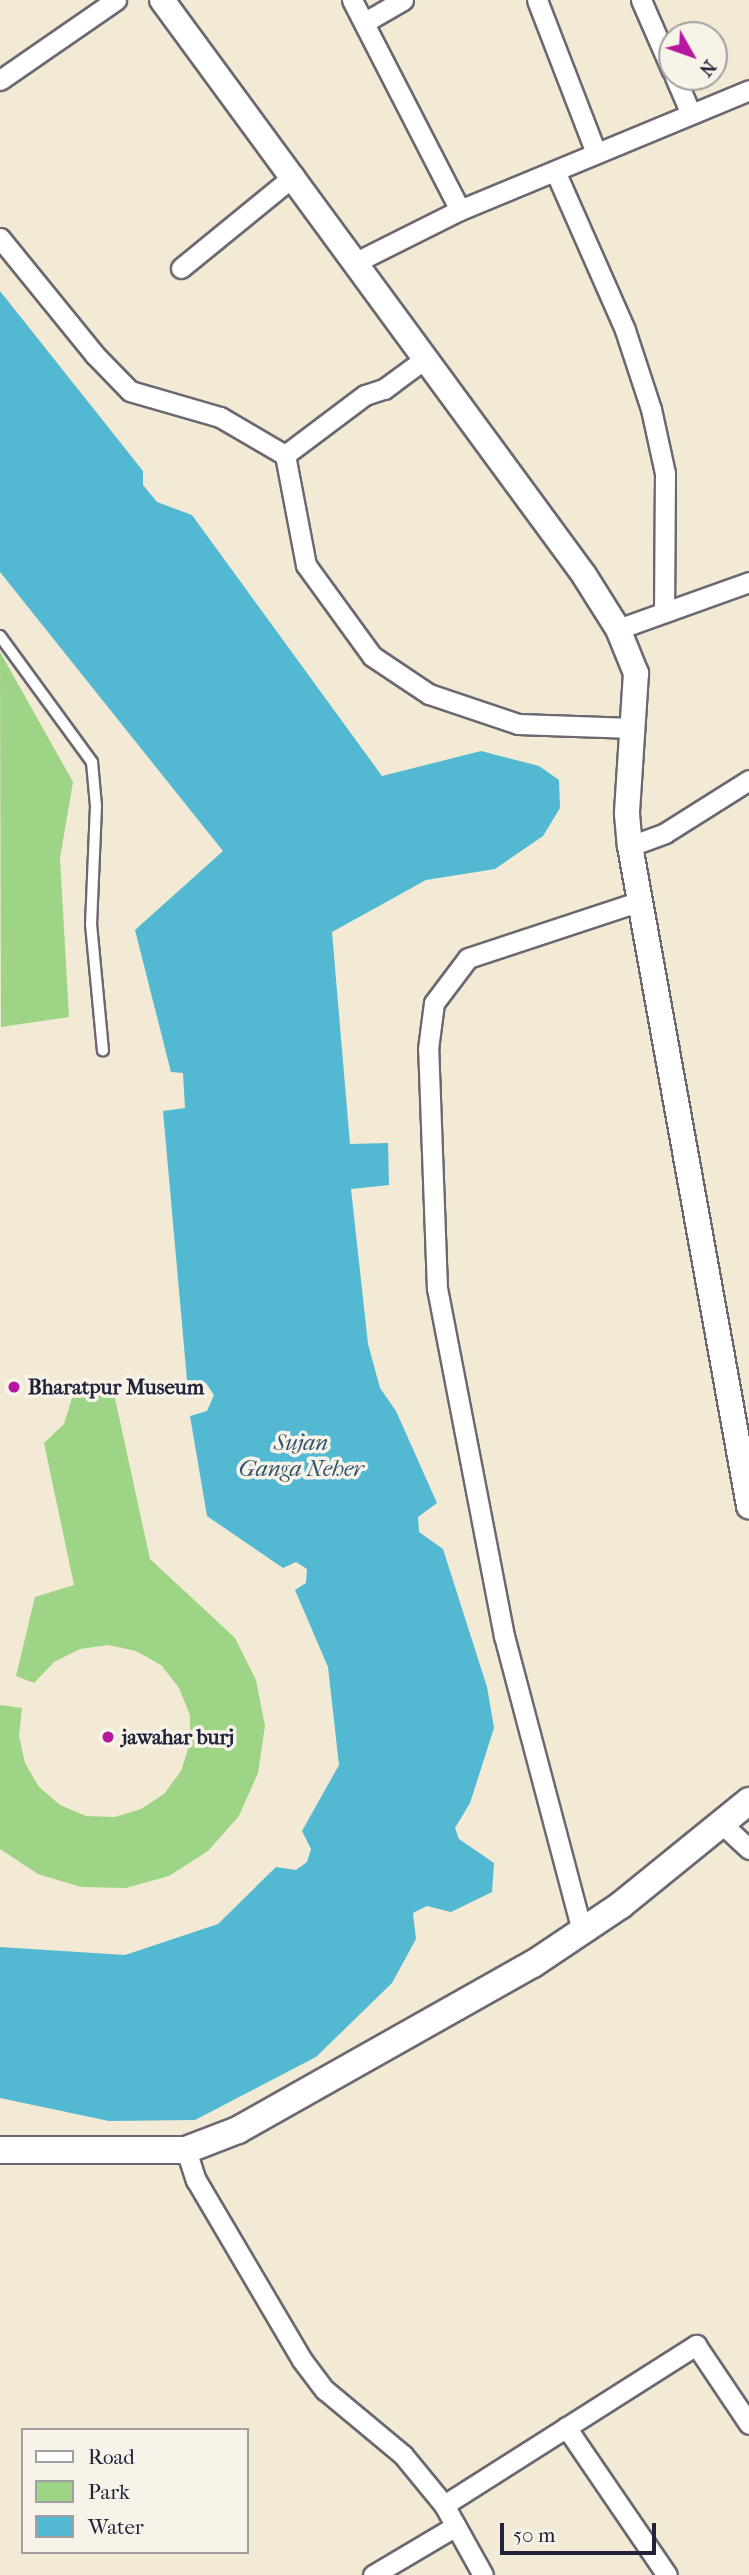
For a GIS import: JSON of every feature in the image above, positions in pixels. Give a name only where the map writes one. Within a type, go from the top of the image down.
[{"type":"main road","points":[[0,2150],[186,2150],[279,2108],[533,1964],[582,1931],[721,1823],[747,1797]]},
{"type":"street","points":[[0,80],[116,0]]},
{"type":"street","points":[[162,0],[358,261],[584,575],[618,629],[636,673],[627,814],[630,846],[749,1506]]},
{"type":"street","points":[[352,0],[460,210]]},
{"type":"street","points":[[365,22],[403,0]]},
{"type":"street","points":[[537,0],[596,153]]},
{"type":"street","points":[[641,0],[658,39]]},
{"type":"street","points":[[358,261],[460,210],[749,90]]},
{"type":"street","points":[[680,91],[691,114]]},
{"type":"street","points":[[555,171],[625,330],[651,409],[665,473],[664,612]]},
{"type":"street","points":[[181,268],[294,176]]},
{"type":"street","points":[[0,237],[95,355],[130,391],[220,417],[285,455],[306,565],[372,656],[429,694],[518,724],[633,729]]},
{"type":"street","points":[[285,455],[365,395],[384,389],[426,358]]},
{"type":"street","points":[[618,629],[749,582]]},
{"type":"street","points":[[630,846],[665,833],[749,780]]},
{"type":"street","points":[[582,1931],[504,1636],[437,1289],[428,1049],[434,1003],[468,958],[640,901]]},
{"type":"street","points":[[721,1823],[749,1849]]},
{"type":"street","points":[[186,2150],[196,2180],[302,2360],[355,2417],[403,2455],[444,2505],[483,2575]]},
{"type":"street","points":[[444,2505],[696,2345],[749,2424]]},
{"type":"street","points":[[566,2427],[667,2575]]},
{"type":"street","points":[[373,2575],[456,2526]]},
{"type":"lane","points":[[0,636],[92,762],[96,806],[91,924],[103,1050]]},
{"type":"green space","points":[[0,652],[73,782],[60,858],[69,1017],[1,1027]]},
{"type":"green space","points":[[111,1380],[150,1559],[235,1638],[256,1680],[265,1726],[258,1773],[239,1816],[208,1851],[169,1876],[126,1888],[81,1887],[38,1874],[0,1849],[0,1705],[22,1708],[19,1736],[25,1763],[39,1787],[60,1805],[86,1816],[115,1817],[141,1809],[164,1794],[181,1771],[190,1743],[190,1715],[179,1688],[161,1665],[136,1651],[108,1645],[80,1649],[54,1662],[34,1683],[16,1676],[35,1597],[74,1585],[44,1443],[64,1424],[76,1385]]},
{"type":"water","name":"Sujan Ganga Neher","points":[[0,291],[143,471],[143,485],[157,502],[192,515],[382,776],[481,751],[539,766],[559,780],[560,808],[543,836],[495,869],[426,880],[332,932],[350,1144],[388,1143],[389,1185],[351,1189],[368,1344],[380,1388],[396,1411],[437,1503],[418,1517],[419,1532],[443,1549],[487,1687],[494,1728],[470,1803],[455,1828],[459,1839],[494,1863],[492,1892],[451,1912],[427,1906],[413,1913],[416,1939],[392,1983],[316,2057],[195,2120],[109,2121],[0,2098],[0,1947],[125,1955],[218,1924],[276,1867],[296,1870],[307,1862],[311,1849],[302,1831],[339,1765],[328,1667],[295,1590],[306,1583],[307,1569],[296,1562],[283,1568],[207,1516],[190,1416],[207,1411],[214,1395],[206,1383],[187,1380],[163,1111],[185,1108],[183,1073],[171,1072],[135,930],[223,851],[0,572]]},
{"type":"place","name":"Bharatpur Museum","points":[[14,1387]]},
{"type":"place","name":"jawahar burj","points":[[108,1737]]}]
